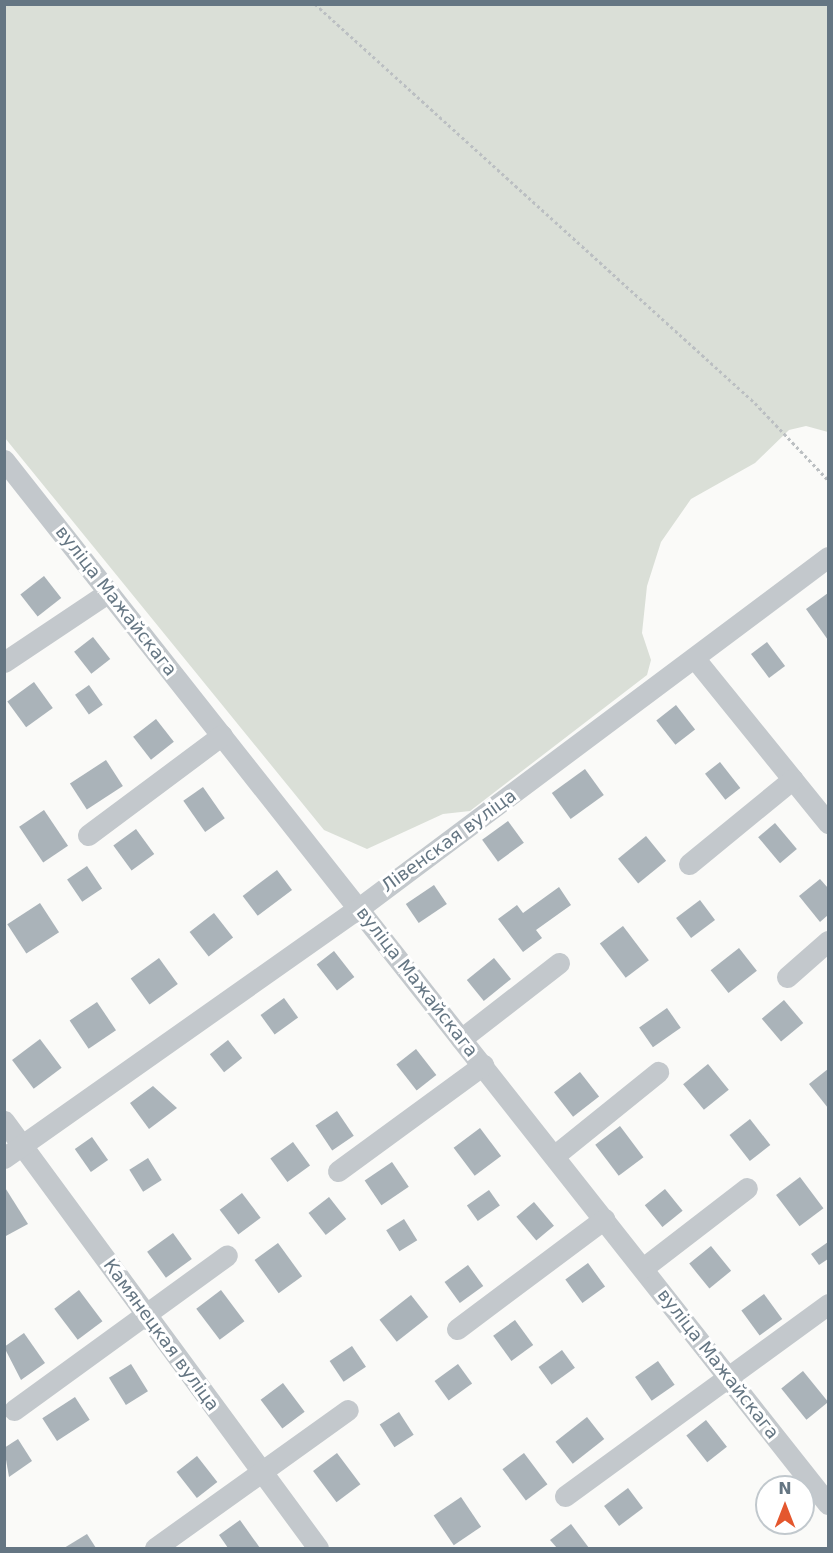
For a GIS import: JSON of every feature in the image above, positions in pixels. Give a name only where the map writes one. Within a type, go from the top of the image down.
[{"type":"street","name":"вуліца Мажайскага","points":[[4,460],[827,1500]]},
{"type":"street","name":"Лівенская вуліца","points":[[4,1158],[358,908],[696,660],[828,557]]},
{"type":"street","points":[[4,662],[108,592]]},
{"type":"street","points":[[696,660],[828,823]]},
{"type":"street","points":[[88,835],[222,735]]},
{"type":"street","points":[[689,864],[793,779]]},
{"type":"street","points":[[787,977],[828,941]]},
{"type":"street","points":[[461,1039],[559,963]]},
{"type":"street","points":[[338,1171],[483,1065]]},
{"type":"street","points":[[554,1156],[658,1072]]},
{"type":"street","name":"Камянецкая вуліца","points":[[4,1121],[318,1548]]},
{"type":"street","points":[[643,1269],[747,1188]]},
{"type":"street","points":[[457,1329],[604,1219]]},
{"type":"street","points":[[14,1410],[147,1316],[227,1255]]},
{"type":"street","points":[[565,1496],[729,1379],[828,1304]]},
{"type":"street","points":[[155,1548],[348,1410]]},
{"type":"path","points":[[315,4],[755,403],[828,480]]},
{"type":"shaded area","points":[[5,4],[828,5],[828,432],[806,426],[789,430],[755,463],[691,499],[661,542],[647,586],[642,633],[651,660],[647,675],[470,811],[443,814],[367,849],[324,830],[5,438]]},
{"type":"building","points":[[44,576],[61,598],[38,617],[20,594]]},
{"type":"building","points":[[828,593],[828,640],[806,609]]},
{"type":"building","points":[[93,637],[110,659],[91,674],[74,652]]},
{"type":"building","points":[[767,642],[785,666],[769,678],[751,654]]},
{"type":"building","points":[[34,682],[53,708],[26,727],[7,701]]},
{"type":"building","points":[[89,685],[103,705],[89,714],[75,695]]},
{"type":"building","points":[[676,705],[695,729],[675,745],[656,720]]},
{"type":"building","points":[[156,719],[174,742],[151,760],[133,737]]},
{"type":"building","points":[[106,760],[123,786],[87,809],[70,783]]},
{"type":"building","points":[[720,762],[740,788],[725,800],[705,774]]},
{"type":"building","points":[[585,769],[604,795],[571,819],[552,793]]},
{"type":"building","points":[[203,787],[225,818],[205,832],[183,801]]},
{"type":"building","points":[[44,810],[68,846],[43,862],[19,827]]},
{"type":"building","points":[[508,821],[524,843],[498,862],[482,840]]},
{"type":"building","points":[[775,823],[797,849],[780,863],[758,837]]},
{"type":"building","points":[[136,829],[154,854],[132,871],[113,845]]},
{"type":"building","points":[[646,836],[666,861],[638,884],[618,859]]},
{"type":"building","points":[[87,866],[102,888],[82,902],[67,879]]},
{"type":"building","points":[[277,870],[292,890],[258,916],[243,896]]},
{"type":"building","points":[[820,879],[828,888],[828,915],[820,922],[799,896]]},
{"type":"building","points":[[434,885],[447,904],[419,923],[406,904]]},
{"type":"building","points":[[559,887],[571,905],[536,930],[542,938],[523,952],[498,919],[517,905],[523,913]]},
{"type":"building","points":[[700,900],[715,920],[691,938],[676,918]]},
{"type":"building","points":[[40,903],[59,932],[26,954],[7,924]]},
{"type":"building","points":[[214,913],[233,937],[209,957],[190,932]]},
{"type":"building","points":[[623,926],[649,960],[626,978],[600,943]]},
{"type":"building","points":[[739,948],[757,971],[728,993],[711,970]]},
{"type":"building","points":[[334,951],[354,977],[337,991],[317,965]]},
{"type":"building","points":[[159,958],[178,984],[149,1004],[131,979]]},
{"type":"building","points":[[494,958],[511,979],[484,1001],[467,980]]},
{"type":"building","points":[[284,998],[298,1017],[275,1034],[261,1015]]},
{"type":"building","points":[[784,1000],[803,1023],[781,1042],[762,1019]]},
{"type":"building","points":[[97,1002],[116,1030],[89,1049],[70,1020]]},
{"type":"building","points":[[667,1008],[681,1028],[653,1047],[639,1028]]},
{"type":"building","points":[[40,1039],[62,1068],[34,1089],[12,1060]]},
{"type":"building","points":[[228,1040],[242,1058],[224,1072],[210,1054]]},
{"type":"building","points":[[416,1049],[436,1075],[417,1090],[396,1064]]},
{"type":"building","points":[[708,1064],[729,1090],[704,1110],[683,1084]]},
{"type":"building","points":[[828,1069],[828,1108],[809,1084]]},
{"type":"building","points":[[580,1072],[599,1096],[573,1117],[554,1092]]},
{"type":"building","points":[[153,1086],[177,1108],[149,1129],[130,1103]]},
{"type":"building","points":[[337,1111],[354,1136],[332,1150],[315,1126]]},
{"type":"building","points":[[750,1119],[770,1145],[750,1161],[730,1135]]},
{"type":"building","points":[[620,1126],[643,1157],[619,1176],[595,1145]]},
{"type":"building","points":[[480,1128],[501,1156],[475,1176],[454,1148]]},
{"type":"building","points":[[92,1137],[108,1160],[91,1172],[75,1149]]},
{"type":"building","points":[[293,1142],[310,1165],[287,1182],[270,1158]]},
{"type":"building","points":[[148,1158],[162,1180],[143,1192],[129,1170]]},
{"type":"building","points":[[392,1162],[409,1187],[381,1205],[365,1180]]},
{"type":"building","points":[[800,1177],[823,1208],[800,1226],[776,1195]]},
{"type":"building","points":[[4,1186],[28,1224],[4,1237]]},
{"type":"building","points":[[665,1189],[683,1211],[662,1227],[645,1205]]},
{"type":"building","points":[[489,1190],[500,1206],[478,1221],[467,1205]]},
{"type":"building","points":[[242,1193],[261,1218],[238,1235],[220,1210]]},
{"type":"building","points":[[329,1197],[346,1219],[326,1235],[309,1213]]},
{"type":"building","points":[[534,1202],[554,1226],[536,1241],[516,1217]]},
{"type":"building","points":[[404,1219],[417,1240],[399,1251],[386,1230]]},
{"type":"building","points":[[173,1233],[192,1259],[166,1278],[147,1252]]},
{"type":"building","points":[[828,1242],[828,1259],[819,1265],[811,1254]]},
{"type":"building","points":[[278,1243],[302,1276],[279,1293],[255,1260]]},
{"type":"building","points":[[711,1246],[731,1271],[709,1288],[689,1264]]},
{"type":"building","points":[[588,1263],[605,1286],[582,1303],[565,1279]]},
{"type":"building","points":[[468,1265],[483,1286],[460,1303],[445,1282]]},
{"type":"building","points":[[79,1290],[102,1321],[78,1340],[54,1309]]},
{"type":"building","points":[[221,1290],[244,1321],[220,1340],[196,1309]]},
{"type":"building","points":[[764,1294],[782,1319],[760,1336],[741,1310]]},
{"type":"building","points":[[411,1295],[428,1317],[397,1342],[379,1320]]},
{"type":"building","points":[[515,1320],[533,1345],[511,1361],[493,1336]]},
{"type":"building","points":[[24,1333],[45,1363],[21,1380],[4,1347]]},
{"type":"building","points":[[352,1346],[366,1367],[344,1382],[330,1361]]},
{"type":"building","points":[[562,1350],[575,1368],[551,1385],[539,1367]]},
{"type":"building","points":[[658,1361],[675,1385],[652,1401],[635,1377]]},
{"type":"building","points":[[131,1364],[148,1391],[126,1405],[109,1378]]},
{"type":"building","points":[[458,1364],[472,1383],[449,1400],[435,1381]]},
{"type":"building","points":[[803,1371],[828,1402],[806,1420],[781,1389]]},
{"type":"building","points":[[283,1383],[305,1412],[282,1429],[261,1400]]},
{"type":"building","points":[[75,1397],[90,1420],[57,1441],[42,1418]]},
{"type":"building","points":[[399,1412],[414,1435],[394,1447],[380,1425]]},
{"type":"building","points":[[587,1417],[604,1439],[573,1464],[555,1442]]},
{"type":"building","points":[[706,1420],[727,1447],[707,1462],[686,1435]]},
{"type":"building","points":[[18,1439],[32,1461],[9,1477],[4,1448]]},
{"type":"building","points":[[337,1453],[360,1484],[337,1502],[313,1471]]},
{"type":"building","points":[[524,1453],[547,1484],[526,1500],[502,1469]]},
{"type":"building","points":[[197,1456],[217,1482],[197,1498],[177,1472]]},
{"type":"building","points":[[628,1488],[643,1508],[619,1526],[604,1506]]},
{"type":"building","points":[[461,1497],[481,1527],[454,1545],[434,1515]]},
{"type":"building","points":[[240,1520],[260,1548],[228,1548],[219,1535]]},
{"type":"building","points":[[571,1524],[589,1548],[557,1548],[550,1540]]},
{"type":"building","points":[[87,1534],[96,1548],[64,1548]]}]
